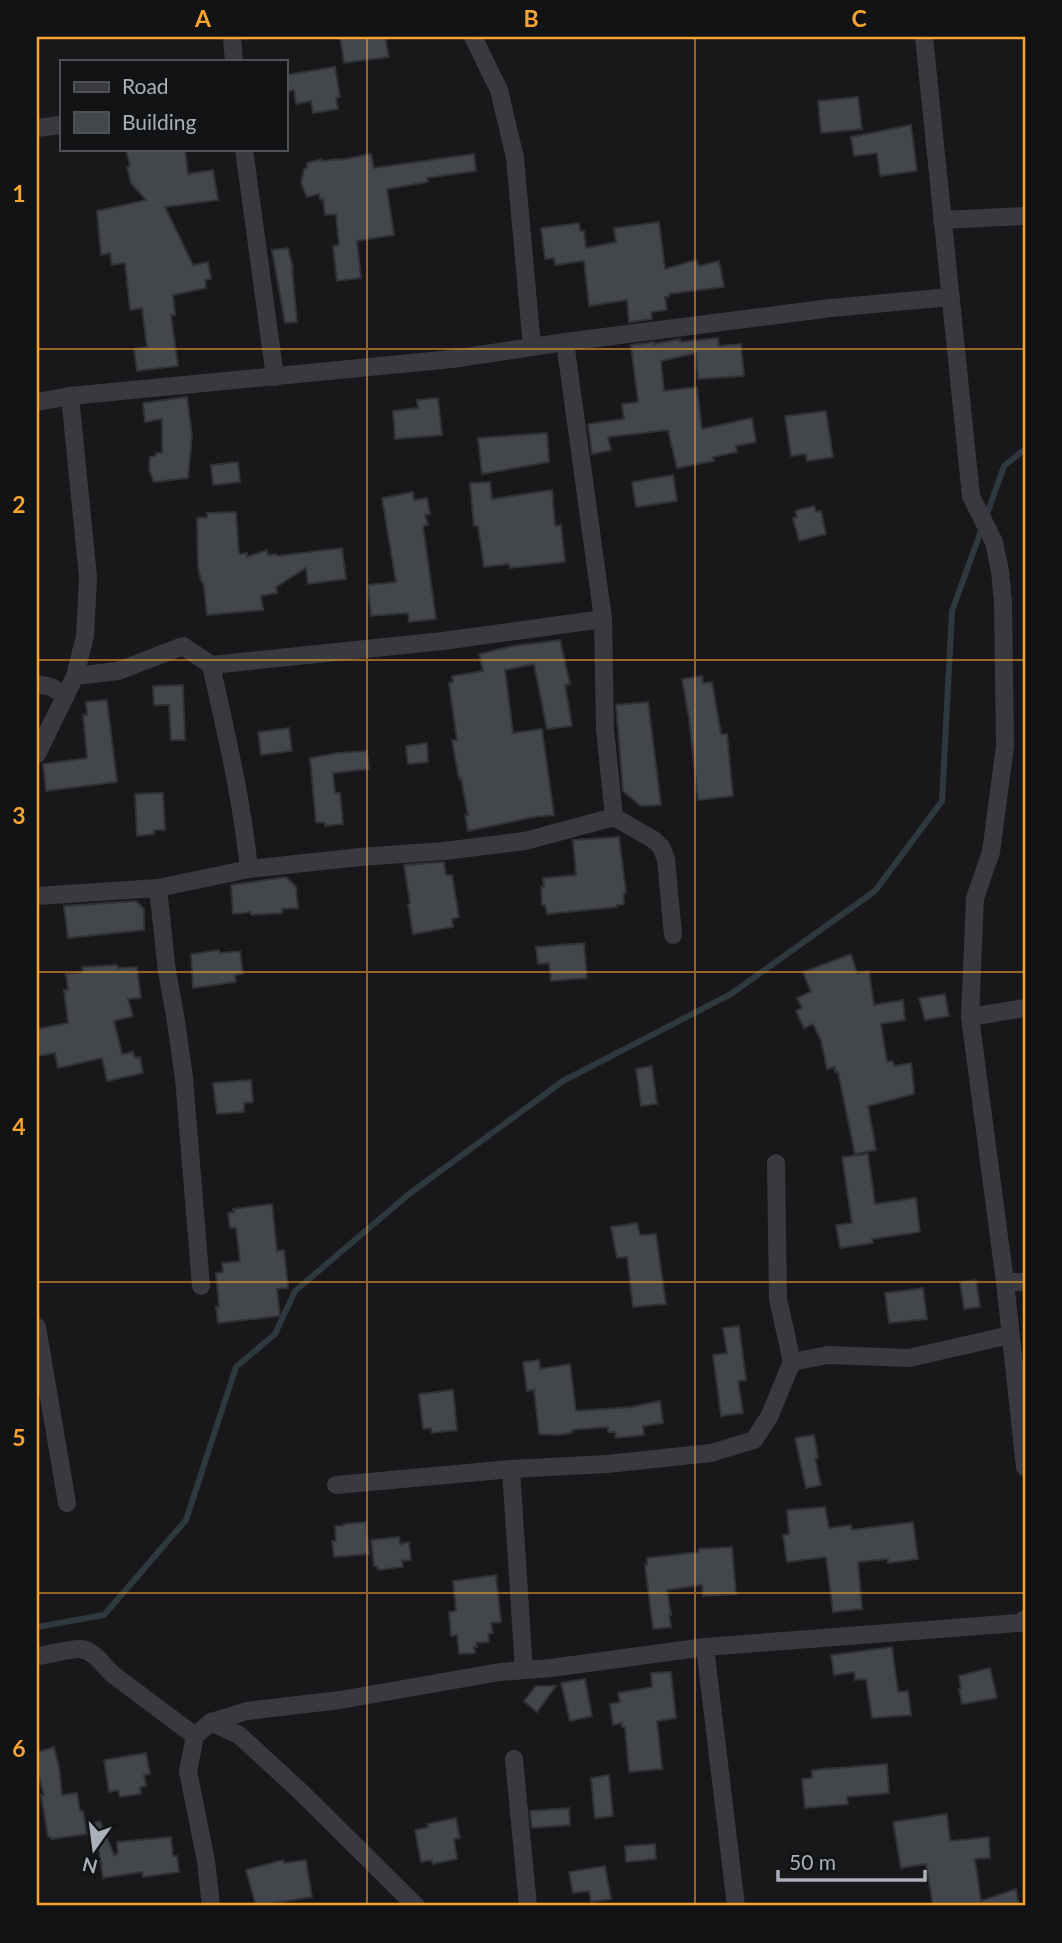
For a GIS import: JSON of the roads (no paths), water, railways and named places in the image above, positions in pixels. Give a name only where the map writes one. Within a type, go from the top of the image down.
[{"type":"street","points":[[232,37],[234,60]]},
{"type":"street","points":[[473,37],[499,90],[515,158],[532,347]]},
{"type":"street","points":[[924,37],[971,496],[994,542],[1003,603],[1005,746],[991,852],[975,898],[970,1017],[1005,1282],[1025,1467]]},
{"type":"street","points":[[37,128],[60,125]]},
{"type":"street","points":[[244,150],[275,377]]},
{"type":"street","points":[[942,220],[1025,216]]},
{"type":"street","points":[[37,402],[70,396],[452,359],[565,342],[950,297]]},
{"type":"street","points":[[565,342],[604,619],[605,729],[614,817]]},
{"type":"street","points":[[37,754],[75,676],[85,636],[88,577],[70,396]]},
{"type":"street","points":[[75,676],[118,671],[183,646],[211,665],[443,641],[604,619]]},
{"type":"street","points":[[211,665],[238,789],[248,869]]},
{"type":"street","points":[[37,684],[51,687],[66,696]]},
{"type":"street","points":[[37,896],[159,888],[248,869],[525,841],[614,817],[654,839],[662,847],[666,859],[673,935]]},
{"type":"street","points":[[159,888],[167,972],[184,1077],[201,1286]]},
{"type":"street","points":[[970,1017],[1025,1009]]},
{"type":"street","points":[[336,1485],[511,1469],[607,1464],[711,1453],[754,1440],[769,1418],[792,1362],[778,1299],[776,1163]]},
{"type":"street","points":[[1005,1282],[1025,1282]]},
{"type":"street","points":[[37,1327],[66,1503]]},
{"type":"street","points":[[792,1362],[828,1355],[909,1358],[1010,1335]]},
{"type":"street","points":[[511,1469],[523,1670]]},
{"type":"street","points":[[211,1906],[206,1861],[188,1771],[195,1736],[211,1722],[247,1711],[340,1700],[500,1672],[705,1647],[1019,1623],[1025,1619]]},
{"type":"street","points":[[705,1647],[736,1906]]},
{"type":"street","points":[[37,1656],[81,1649],[94,1655],[112,1674],[195,1736]]},
{"type":"street","points":[[211,1722],[239,1735],[416,1906]]},
{"type":"street","points":[[514,1759],[527,1906]]},
{"type":"waterway","points":[[986,517],[1004,466],[1025,449]]},
{"type":"waterway","points":[[37,1627],[104,1615],[186,1520],[236,1367],[275,1334],[295,1291],[409,1194],[563,1081],[731,994],[875,891],[942,801],[952,611],[982,528]]}]
